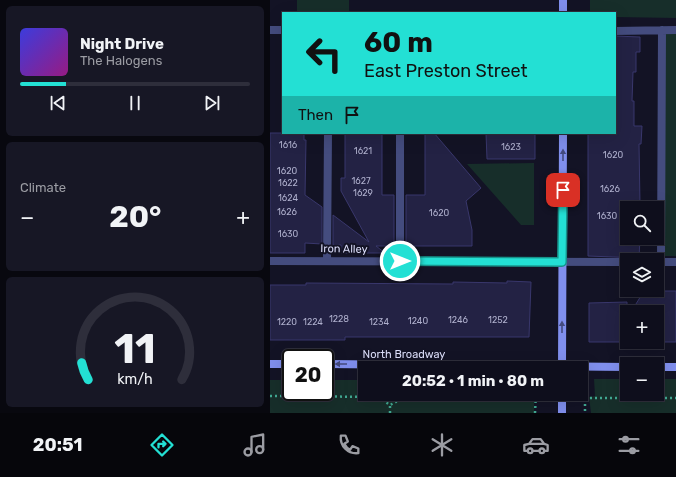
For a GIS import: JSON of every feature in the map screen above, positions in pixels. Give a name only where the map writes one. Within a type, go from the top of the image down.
[{"type":"main road","points":[[563,0],[563,12]]},
{"type":"main road","points":[[562,361],[563,134]]},
{"type":"main road","points":[[270,364],[282,364]]},
{"type":"main road","name":"North Broadway","points":[[334,364],[358,364]]},
{"type":"main road","name":"North Broadway","points":[[588,367],[620,366]]},
{"type":"main road","points":[[664,367],[676,367]]},
{"type":"main road","points":[[562,401],[562,413]]},
{"type":"lane","points":[[270,30],[282,30]]},
{"type":"lane","points":[[659,253],[662,30]]},
{"type":"lane","points":[[616,31],[676,30]]},
{"type":"lane","points":[[327,260],[328,134]]},
{"type":"lane","points":[[400,134],[400,261]]},
{"type":"lane","name":"Iron Alley","points":[[270,261],[620,262]]},
{"type":"lane","points":[[664,262],[676,262]]},
{"type":"path","points":[[270,396],[358,395]]},
{"type":"path","points":[[588,398],[676,398]]},
{"type":"path","points":[[386,401],[390,405]]},
{"type":"path","points":[[390,405],[395,404],[396,401]]},
{"type":"path","points":[[535,413],[536,401]]},
{"type":"path","points":[[585,401],[585,413]]},
{"type":"path","points":[[390,405],[390,413]]},
{"type":"green space","points":[[297,0],[349,0],[349,12],[297,12]]},
{"type":"green space","points":[[590,0],[676,0],[676,18],[616,17],[616,12],[590,12]]},
{"type":"green space","points":[[665,32],[676,32],[676,256],[665,256]]},
{"type":"green space","points":[[534,163],[534,225],[521,225],[467,164]]},
{"type":"green space","points":[[594,379],[620,379],[620,401],[664,401],[664,379],[676,379],[676,413],[591,413],[589,397],[595,396]]},
{"type":"green space","points":[[270,380],[282,380],[282,401],[334,401],[334,380],[358,380],[358,401],[534,401],[534,413],[270,413]]},
{"type":"building","points":[[616,36],[640,37],[640,52],[636,52],[636,72],[633,72],[632,101],[634,101],[634,126],[642,126],[641,144],[639,144],[640,201],[620,201],[620,245],[640,245],[639,253],[620,253],[620,257],[588,256],[588,134],[616,134]]},
{"type":"building","points":[[270,133],[304,134],[304,140],[306,140],[305,195],[322,207],[322,244],[305,243],[305,253],[270,253]]},
{"type":"building","points":[[345,134],[382,134],[382,195],[394,195],[394,246],[376,246],[385,253],[341,253],[341,245],[333,245],[333,215],[369,242],[341,191],[341,178],[345,178]]},
{"type":"building","points":[[425,134],[435,134],[481,188],[466,201],[472,230],[472,246],[406,246],[406,195],[425,195]]},
{"type":"building","points":[[486,134],[535,134],[535,159],[487,159]]},
{"type":"building","points":[[507,281],[531,282],[529,337],[345,337],[345,340],[270,340],[270,285],[306,285],[306,283],[453,284],[453,282],[507,283]]},
{"type":"building","points":[[664,291],[676,291],[676,342],[664,342],[664,305],[635,305],[640,297],[664,297]]},
{"type":"building","points":[[627,302],[627,305],[620,305],[620,342],[589,342],[589,303]]},
{"type":"route","points":[[400,261],[562,262],[563,190]]}]
